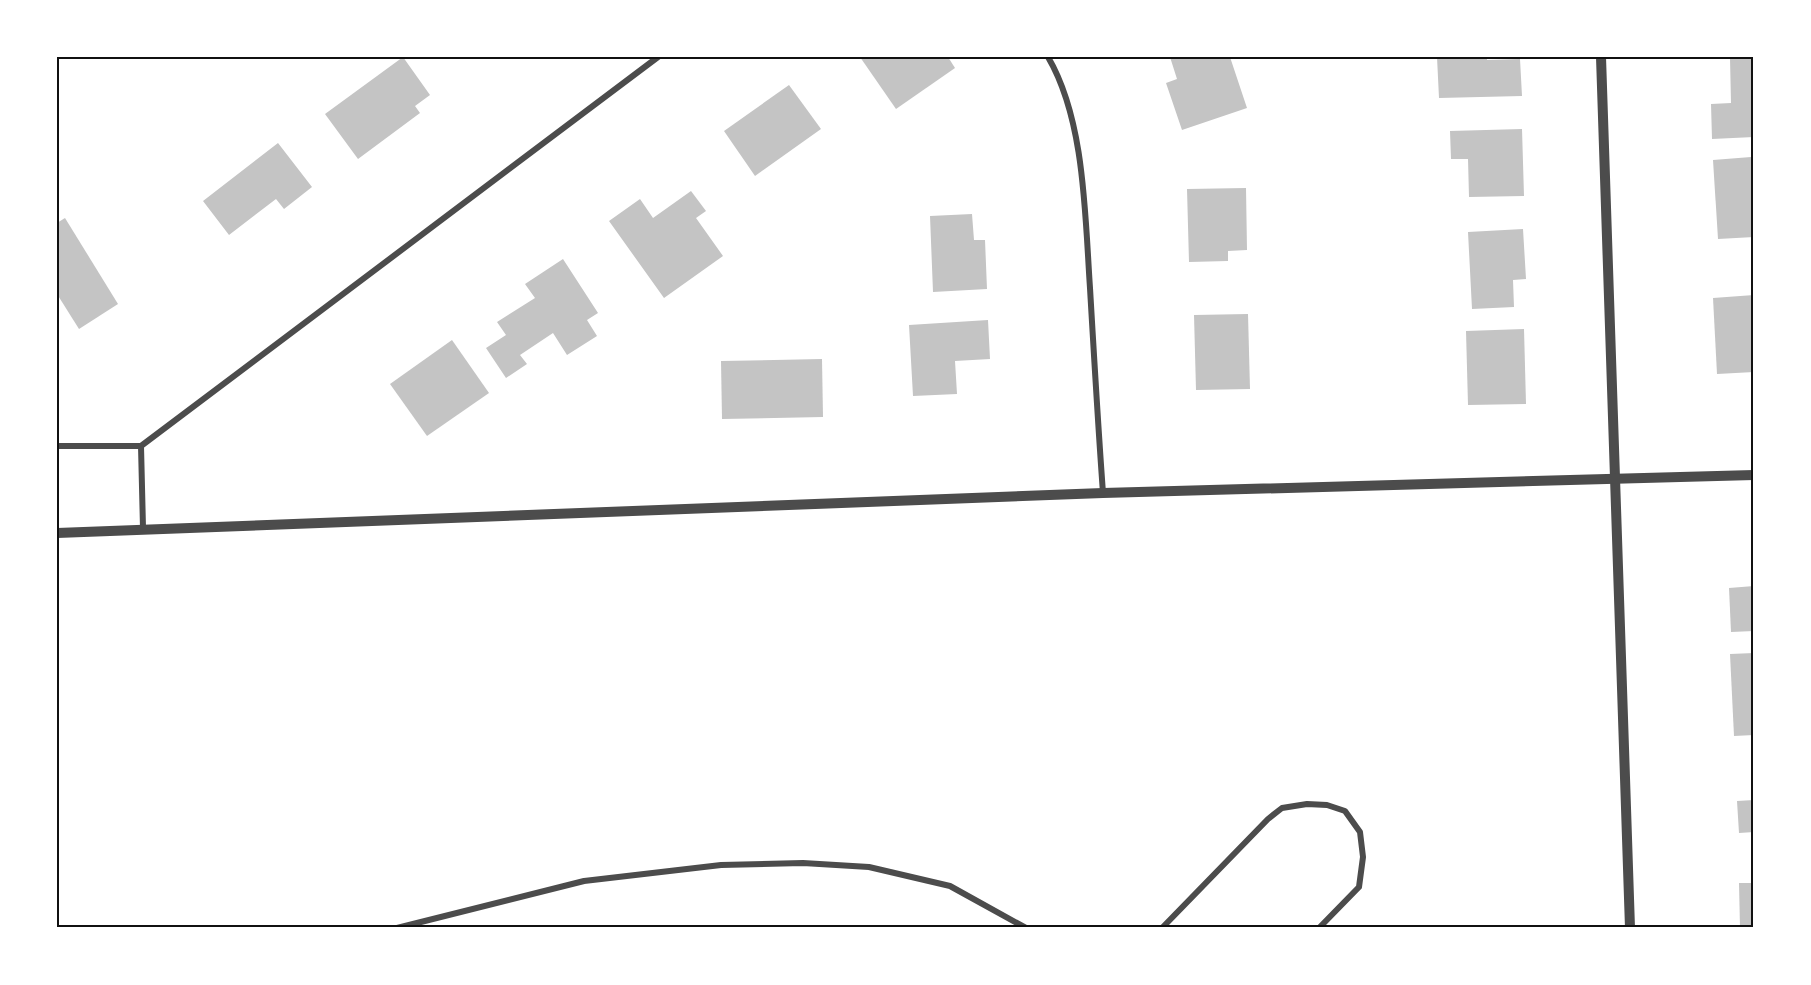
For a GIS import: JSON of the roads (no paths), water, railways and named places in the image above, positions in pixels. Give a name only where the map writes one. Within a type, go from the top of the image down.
[{"type":"street","points":[[57,446],[141,446],[658,57]]},
{"type":"street","points":[[1048,57],[1059,75],[1071,118],[1084,191],[1102,493]]},
{"type":"street","points":[[1600,57],[1630,928]]},
{"type":"street","points":[[141,446],[143,528]]},
{"type":"street","points":[[57,533],[1102,493],[1754,475]]},
{"type":"street","points":[[1162,928],[1268,819],[1282,808],[1307,804],[1327,805],[1345,811],[1360,832],[1363,857],[1359,887],[1319,928]]},
{"type":"street","points":[[397,928],[584,881],[721,865],[802,862],[869,867],[950,886],[1026,928]]}]
